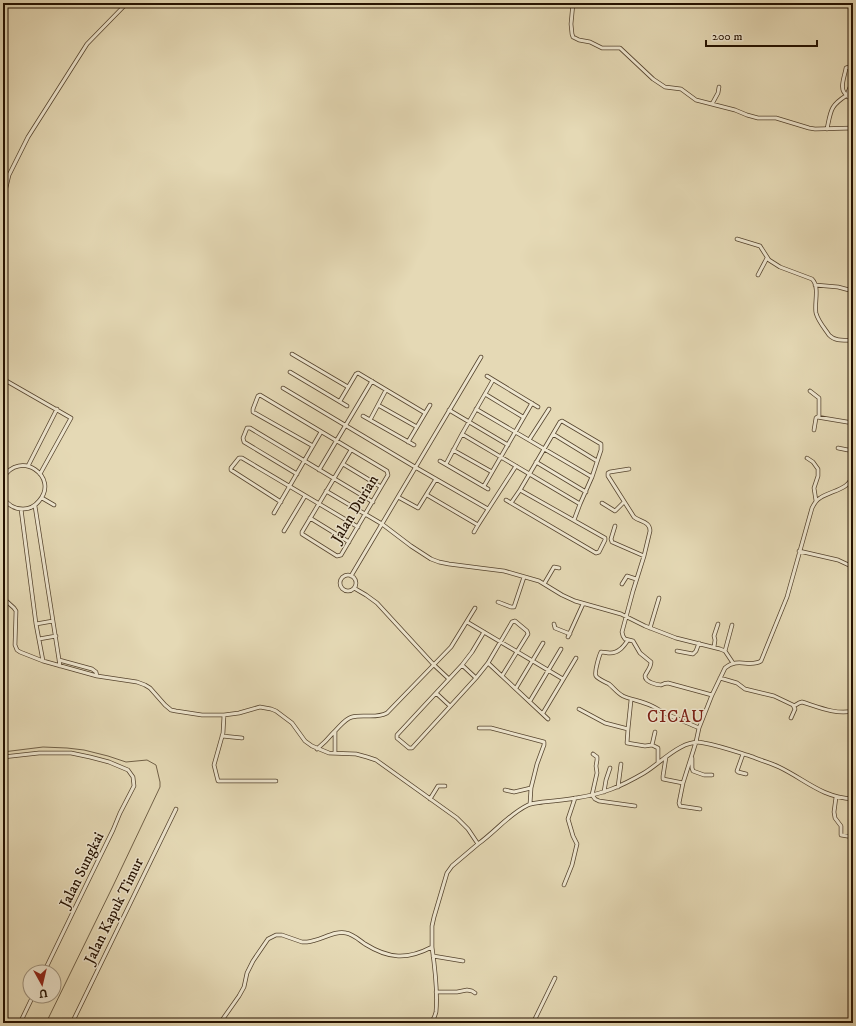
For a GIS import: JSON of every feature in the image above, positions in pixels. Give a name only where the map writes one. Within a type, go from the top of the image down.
[{"type":"street","points":[[3,200],[9,175],[28,137],[88,44],[127,3]]},
{"type":"street","points":[[573,3],[571,29],[572,34],[576,39],[590,42],[602,48],[620,48],[653,79],[664,86],[681,89],[696,100],[735,110],[758,118],[776,118],[809,128],[853,128]]},
{"type":"street","points":[[853,68],[846,68],[843,83],[844,94],[853,99]]},
{"type":"street","points":[[848,96],[853,80]]},
{"type":"street","points":[[712,104],[718,93],[719,87]]},
{"type":"street","points":[[827,129],[830,112],[841,99],[848,96]]},
{"type":"street","points":[[736,239],[760,246],[767,258],[783,269],[812,279],[815,285],[815,305],[817,315],[832,338],[838,340],[853,340]]},
{"type":"street","points":[[758,276],[767,258]]},
{"type":"street","points":[[815,285],[838,287],[853,291]]},
{"type":"street","points":[[292,354],[348,387]]},
{"type":"street","points":[[351,576],[481,357]]},
{"type":"street","points":[[290,372],[347,406]]},
{"type":"street","points":[[340,401],[357,374],[425,413]]},
{"type":"street","points":[[487,376],[538,407]]},
{"type":"street","points":[[3,379],[57,409],[71,419],[40,474]]},
{"type":"street","points":[[446,464],[493,380]]},
{"type":"street","points":[[319,470],[372,382]]},
{"type":"street","points":[[282,388],[488,510]]},
{"type":"street","points":[[370,420],[386,390]]},
{"type":"street","points":[[810,391],[819,398],[819,416],[816,418],[814,430]]},
{"type":"street","points":[[485,394],[523,417]]},
{"type":"street","points":[[313,446],[253,412],[252,409],[258,396],[260,395],[351,450],[310,518],[348,542]]},
{"type":"street","points":[[484,486],[532,403]]},
{"type":"street","points":[[378,405],[417,427]]},
{"type":"street","points":[[408,442],[430,405]]},
{"type":"street","points":[[476,408],[592,477]]},
{"type":"street","points":[[28,466],[57,409]]},
{"type":"street","points":[[529,440],[549,409]]},
{"type":"street","points":[[449,410],[508,445]]},
{"type":"street","points":[[363,416],[414,445]]},
{"type":"street","points":[[819,416],[853,423]]},
{"type":"street","points":[[512,503],[561,421],[602,444],[592,477],[574,520]]},
{"type":"street","points":[[297,474],[244,442],[243,438],[248,428],[373,502]]},
{"type":"street","points":[[274,513],[322,432]]},
{"type":"street","points":[[462,434],[580,504]]},
{"type":"street","points":[[553,434],[597,461]]},
{"type":"street","points":[[838,448],[853,451]]},
{"type":"street","name":"Jalan Durian","points":[[310,518],[302,534],[339,556],[382,488],[388,475],[387,471],[351,450]]},
{"type":"street","points":[[453,450],[492,472]]},
{"type":"street","points":[[281,502],[231,470],[239,458],[242,458],[358,527]]},
{"type":"street","points":[[807,458],[813,462],[818,469],[818,476],[814,488],[816,501]]},
{"type":"street","points":[[440,461],[488,489]]},
{"type":"street","points":[[536,462],[586,492]]},
{"type":"street","points":[[343,464],[382,488]]},
{"type":"street","points":[[3,478],[8,471],[14,467],[21,465],[28,466],[35,469],[40,474],[44,480],[45,487],[42,498],[35,506],[28,508],[21,509],[10,505],[3,497]]},
{"type":"street","points":[[474,532],[516,466]]},
{"type":"street","points":[[629,469],[610,472],[608,473],[608,476],[634,517],[647,523],[650,528],[644,556],[636,579],[622,634],[624,638],[633,642],[639,652],[651,662],[645,676],[648,681],[662,685],[668,683],[712,695]]},
{"type":"street","points":[[700,809],[679,805],[678,803],[699,728],[712,695],[725,668],[733,663],[755,663],[761,661],[787,597],[812,508],[816,501],[824,495],[846,486],[852,481],[853,474]]},
{"type":"street","points":[[398,497],[418,508],[436,479]]},
{"type":"street","points":[[506,500],[596,553],[599,552],[605,540],[604,538],[520,490]]},
{"type":"street","points":[[326,491],[382,524],[431,559],[439,562],[500,570],[539,581],[562,595],[583,604],[606,609],[627,616],[650,628],[676,638],[725,651],[733,663]]},
{"type":"street","points":[[427,495],[478,525]]},
{"type":"street","points":[[284,531],[305,496]]},
{"type":"street","points":[[42,498],[54,505]]},
{"type":"street","points":[[602,503],[615,511],[624,502]]},
{"type":"street","points":[[35,506],[60,666]]},
{"type":"street","points":[[21,509],[36,624],[43,661]]},
{"type":"street","points":[[615,526],[611,539],[612,542],[644,556]]},
{"type":"street","points":[[799,551],[838,560],[853,567]]},
{"type":"street","points":[[544,584],[554,567],[560,568]]},
{"type":"street","points":[[351,576],[355,580],[354,588]]},
{"type":"street","points":[[351,576],[343,577],[340,580],[341,588],[345,590],[351,590],[354,588],[372,598],[434,665],[449,678]]},
{"type":"street","points":[[622,584],[627,576],[636,579]]},
{"type":"street","points":[[498,602],[514,607],[524,577]]},
{"type":"street","points":[[3,598],[16,611],[15,643],[17,650],[25,655],[97,676],[137,682],[150,688],[171,710],[179,712],[202,715],[224,715],[239,713],[260,707],[276,711],[292,723],[308,744],[317,749],[336,753],[367,756],[376,760],[461,821],[478,844]]},
{"type":"street","points":[[650,628],[658,598]]},
{"type":"street","points":[[554,624],[555,628],[569,636],[583,604]]},
{"type":"street","points":[[317,749],[343,722],[352,717],[381,716],[387,713],[451,647],[475,608]]},
{"type":"street","points":[[484,632],[462,665],[397,735],[397,738],[409,748],[412,748],[476,678],[488,663],[514,621],[528,633],[502,676]]},
{"type":"street","points":[[36,624],[53,622]]},
{"type":"street","points":[[467,622],[563,680]]},
{"type":"street","points":[[714,647],[714,636],[718,624]]},
{"type":"street","points":[[725,651],[732,625]]},
{"type":"street","points":[[39,639],[56,636]]},
{"type":"street","points":[[3,638],[4,644]]},
{"type":"street","points":[[628,640],[621,649],[615,653],[601,652],[598,659],[595,674],[596,676],[612,686],[618,693],[632,700],[641,701],[651,705],[670,716],[699,728]]},
{"type":"street","points":[[516,688],[543,643]]},
{"type":"street","points":[[677,651],[693,654],[699,643]]},
{"type":"street","points":[[530,701],[560,649]]},
{"type":"street","points":[[543,713],[576,658]]},
{"type":"street","points":[[59,660],[92,669],[96,672],[97,676]]},
{"type":"street","points":[[488,663],[548,719]]},
{"type":"street","points":[[462,665],[476,678]]},
{"type":"street","points":[[720,678],[737,683],[745,689],[774,696],[794,706]]},
{"type":"street","points":[[436,693],[450,706]]},
{"type":"street","points":[[632,700],[627,743],[645,746],[652,745],[658,748],[658,763]]},
{"type":"street","points":[[794,706],[802,702],[832,711],[853,711]]},
{"type":"street","points":[[791,718],[794,706]]},
{"type":"street","points":[[579,709],[605,723],[628,729]]},
{"type":"street","points":[[224,715],[222,736],[214,765],[218,780],[276,781]]},
{"type":"street","points":[[479,728],[491,728],[544,742],[531,788],[530,804]]},
{"type":"street","points":[[335,732],[336,753]]},
{"type":"street","points":[[652,745],[655,732]]},
{"type":"street","points":[[222,736],[242,738]]},
{"type":"street","points":[[431,1023],[436,1012],[436,992],[432,947],[434,917],[447,873],[456,862],[513,815],[530,804],[592,795],[618,787],[645,772],[686,745],[696,742],[743,754],[777,766],[820,790],[836,797],[853,799]]},
{"type":"street","name":"Jalan Sungkai","points":[[3,757],[39,753],[71,753],[109,762],[128,770],[133,777],[134,786],[48,964]]},
{"type":"street","points":[[592,795],[597,773],[597,758],[593,754]]},
{"type":"street","points":[[743,754],[737,771],[746,774]]},
{"type":"street","points":[[692,755],[693,771],[699,774],[712,775]]},
{"type":"street","points":[[666,757],[663,779],[683,783]]},
{"type":"street","points":[[618,787],[621,764]]},
{"type":"street","points":[[604,792],[610,768]]},
{"type":"street","points":[[430,799],[438,786],[445,786]]},
{"type":"street","points":[[505,790],[515,792],[531,788]]},
{"type":"street","points":[[592,795],[595,799],[600,801],[635,806]]},
{"type":"street","points":[[836,797],[834,812],[835,818],[840,826],[841,835],[853,838]]},
{"type":"street","points":[[564,885],[572,865],[576,844],[568,819],[574,798]]},
{"type":"street","name":"Jalan Kapuk Timur","points":[[72,1023],[176,809]]},
{"type":"street","points":[[220,1023],[241,992],[253,961],[268,939],[276,935],[282,935],[308,942],[345,932],[379,952],[394,956],[415,955],[432,947]]},
{"type":"street","points":[[433,956],[463,961]]},
{"type":"street","points":[[533,1023],[555,978]]},
{"type":"street","points":[[436,992],[457,992],[467,990],[475,993]]},
{"type":"street","points":[[20,1023],[29,1004]]},
{"type":"waterway","points":[[3,752],[43,747],[67,748],[84,750],[126,762],[147,760],[156,765],[160,782],[160,787],[46,1023]]},
{"type":"district","name":"CICAU","points":[[676,717]]}]
